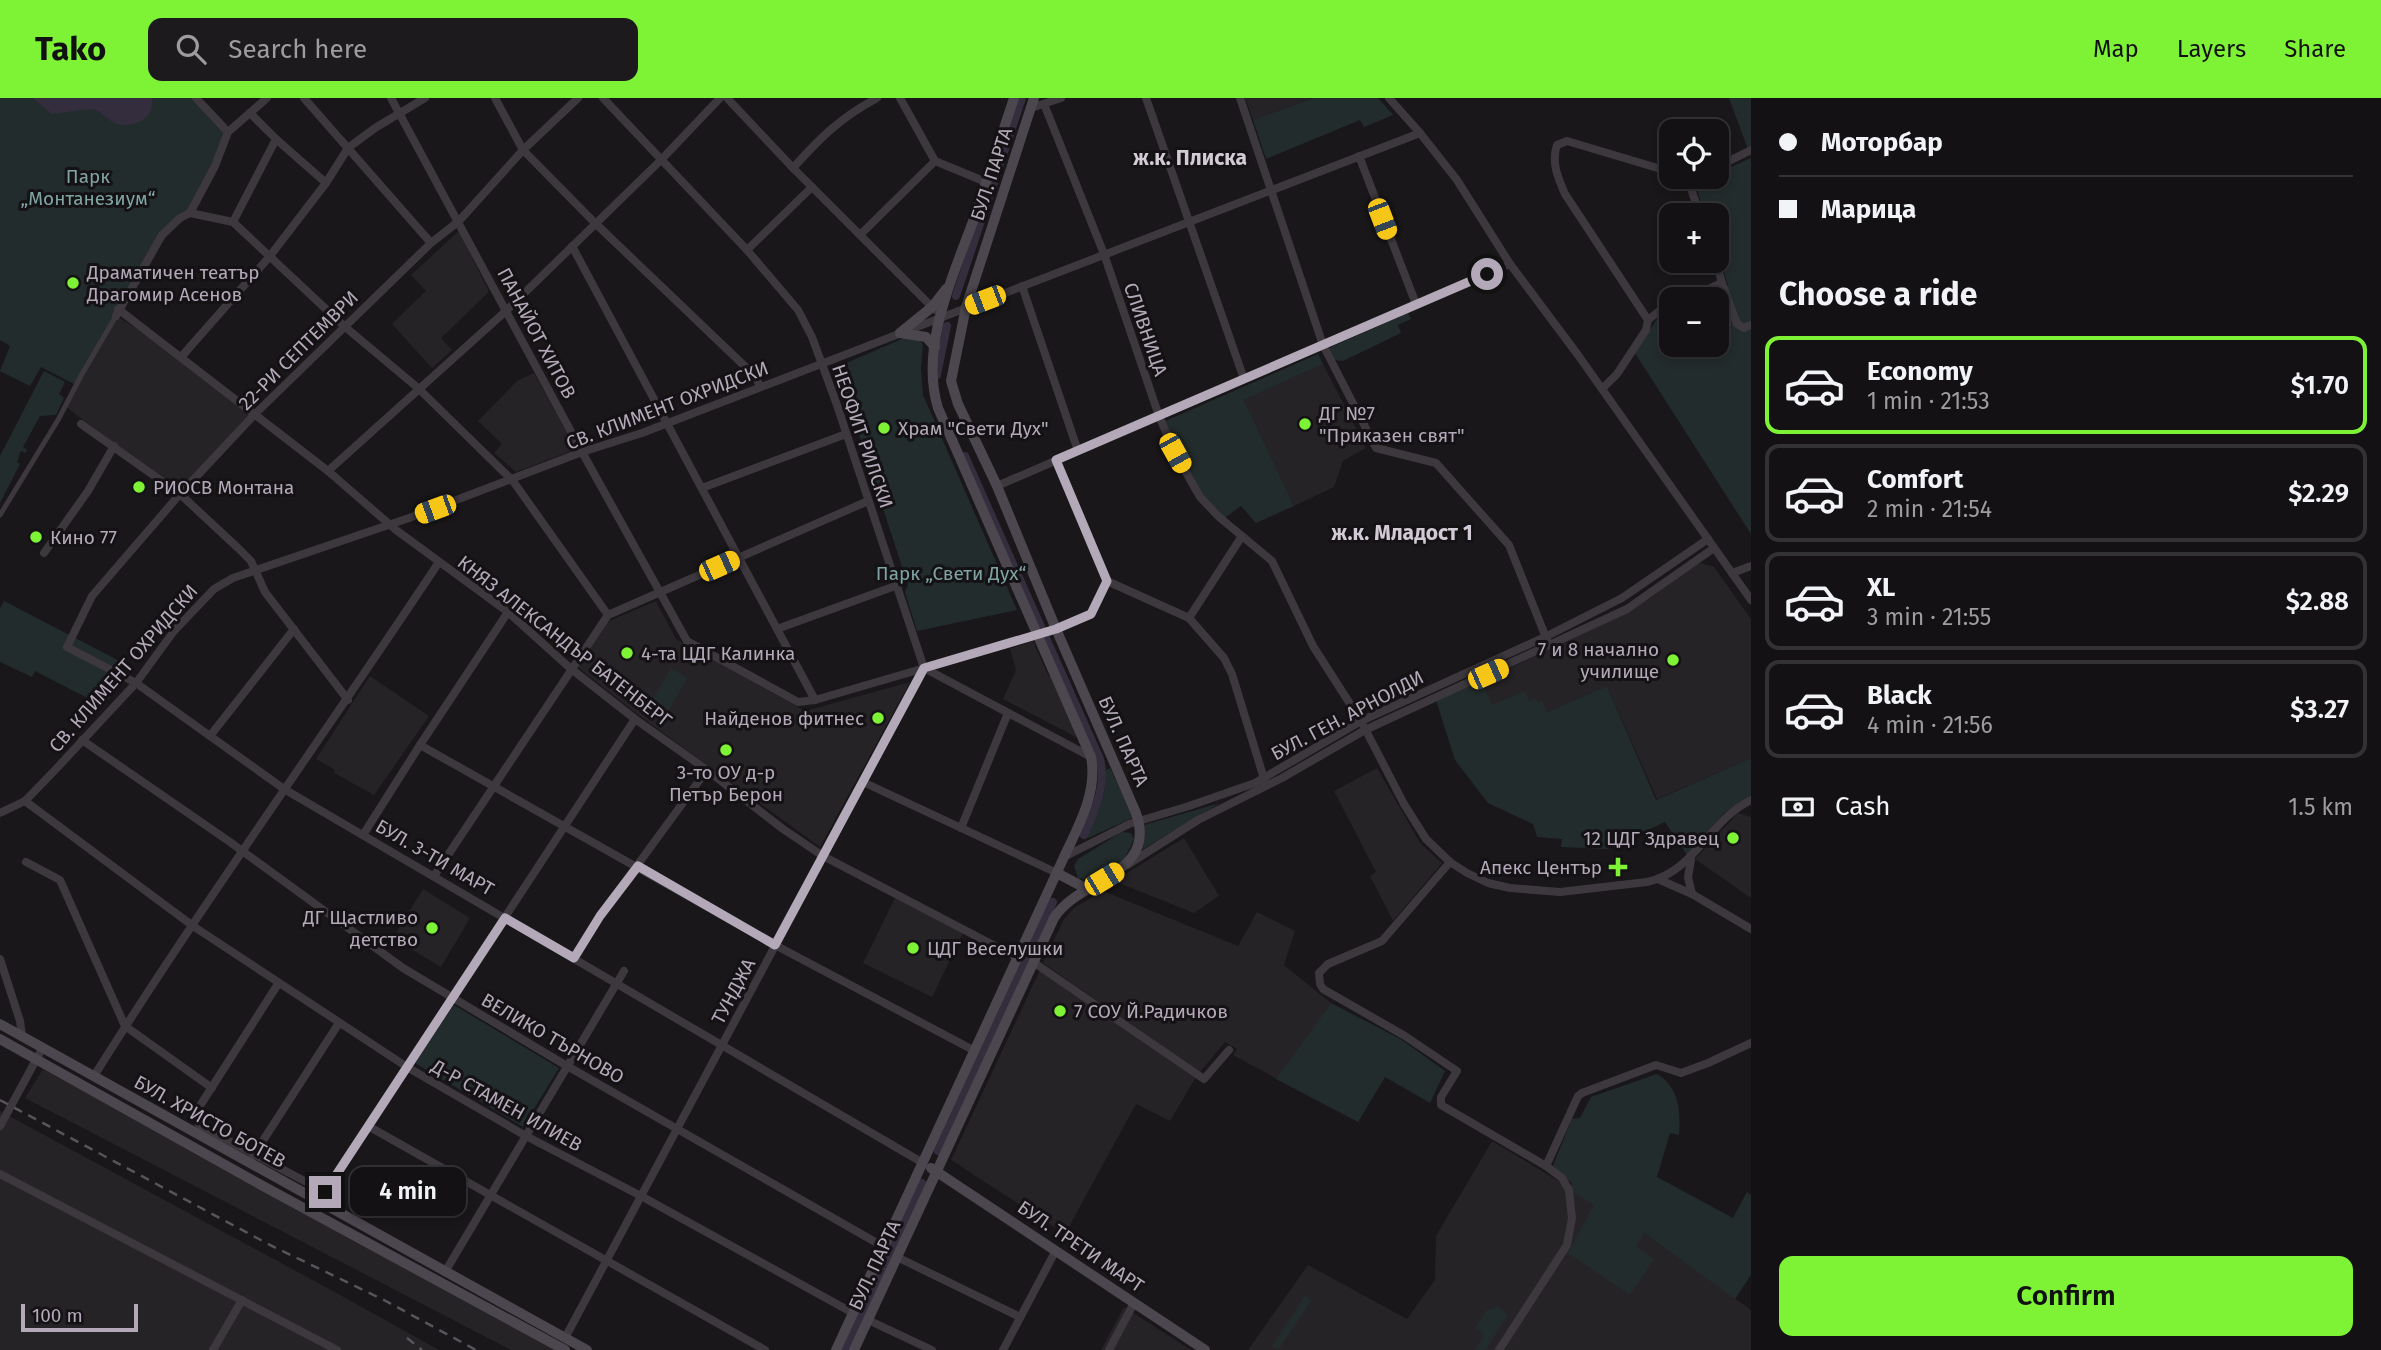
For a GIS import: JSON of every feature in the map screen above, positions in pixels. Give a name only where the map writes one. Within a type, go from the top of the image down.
[{"type":"main road","name":"БУЛ. ПАРТА","points":[[1014,98],[949,283],[935,347],[932,380],[938,408],[1138,820]]},
{"type":"main road","name":"БУЛ. ПАРТА","points":[[836,1350],[1057,873],[1087,801],[1093,773],[1091,757],[997,486],[953,393],[951,381],[966,307],[1036,103]]},
{"type":"main road","points":[[900,333],[932,307],[949,283]]},
{"type":"main road","points":[[900,333],[926,337],[935,347]]},
{"type":"main road","points":[[1125,866],[1138,845],[1138,820]]},
{"type":"main road","points":[[1064,857],[1068,873],[1074,881]]},
{"type":"main road","name":"БУЛ. ПАРТА","points":[[854,1350],[1059,911],[1087,889],[1125,866]]},
{"type":"main road","points":[[1057,873],[1087,889]]},
{"type":"main road","name":"БУЛ. ХРИСТО БОТЕВ","points":[[0,1024],[252,1158],[445,1272],[566,1339]]},
{"type":"main road","name":"БУЛ. ХРИСТО БОТЕВ","points":[[0,1039],[312,1212],[587,1350]]},
{"type":"main road","name":"БУЛ. 3-ТИ МАРТ","points":[[923,1163],[937,1171]]},
{"type":"main road","name":"БУЛ. ТРЕТИ МАРТ","points":[[937,1171],[1205,1350]]},
{"type":"street","points":[[196,98],[228,132]]},
{"type":"street","points":[[0,515],[58,420],[162,236],[180,218],[190,213],[215,166],[228,132],[267,98]]},
{"type":"street","points":[[304,98],[431,243]]},
{"type":"street","name":"ПАНАЙОТ ХИТОВ","points":[[391,98],[582,453],[690,643],[798,702],[815,700]]},
{"type":"street","points":[[182,356],[270,256],[326,183],[348,148],[425,98]]},
{"type":"street","points":[[495,98],[523,150],[756,377],[760,387]]},
{"type":"street","name":"22-РИ СЕПТЕМВРИ","points":[[67,647],[92,596],[180,494],[255,414],[431,243],[458,221],[523,150],[578,98]]},
{"type":"street","name":"НЕОФИТ РИЛСКИ","points":[[603,98],[747,250],[799,310],[812,337],[846,434],[924,668]]},
{"type":"street","points":[[328,471],[507,310],[661,160],[720,98]]},
{"type":"street","points":[[727,98],[793,168],[942,316]]},
{"type":"street","points":[[793,168],[824,134],[854,111],[877,98]]},
{"type":"street","points":[[900,98],[934,160],[986,182]]},
{"type":"street","points":[[1036,103],[1061,98]]},
{"type":"street","points":[[1146,98],[1244,379]]},
{"type":"street","points":[[1240,98],[1323,345],[1376,448],[1436,463],[1509,545],[1550,646]]},
{"type":"street","points":[[1389,98],[1457,180],[1510,264],[1751,600]]},
{"type":"street","name":"СЛИВНИЦА","points":[[1036,103],[1104,254],[1159,416],[1175,453],[1200,497],[1272,561],[1317,653],[1361,721],[1421,831],[1450,862],[1488,883],[1524,890],[1560,892],[1660,880]]},
{"type":"street","points":[[250,113],[326,183]]},
{"type":"street","name":"СВ. КЛИМЕНТ ОХРИДСКИ","points":[[0,813],[25,801],[136,683],[174,631],[202,599],[233,578],[513,481],[582,453],[667,424],[1420,133]]},
{"type":"street","points":[[233,222],[276,139]]},
{"type":"street","points":[[1648,320],[1565,194],[1557,173],[1555,151],[1560,142],[1567,141],[1659,168]]},
{"type":"street","points":[[1729,161],[1751,150]]},
{"type":"street","points":[[1359,156],[1416,304]]},
{"type":"street","points":[[860,235],[934,160]]},
{"type":"street","points":[[747,250],[812,187]]},
{"type":"street","points":[[190,213],[233,222],[344,327],[418,388],[513,481],[608,615]]},
{"type":"street","points":[[572,246],[815,700],[1047,632],[1091,614],[1107,581]]},
{"type":"street","points":[[997,486],[1510,264]]},
{"type":"street","points":[[1719,273],[1737,324],[1744,328],[1751,325]]},
{"type":"street","points":[[1715,287],[1722,284]]},
{"type":"street","points":[[1022,286],[1078,451]]},
{"type":"street","points":[[1602,389],[1617,374],[1646,330],[1648,320],[1659,311]]},
{"type":"street","name":"КНЯЗ АЛЕКСАНДЪР БАТЕНБЕРГ","points":[[117,313],[182,356],[328,471],[390,524],[509,612],[570,668],[783,829],[823,856],[1018,958]]},
{"type":"street","points":[[80,424],[180,494],[238,548],[255,569],[265,592],[348,699]]},
{"type":"street","points":[[702,488],[846,434]]},
{"type":"street","points":[[44,554],[88,491],[114,446]]},
{"type":"street","points":[[1056,460],[1107,581],[1189,618],[1224,657],[1232,674],[1265,782]]},
{"type":"street","points":[[434,876],[570,668],[608,615],[868,501]]},
{"type":"street","points":[[1189,618],[1242,536]]},
{"type":"street","name":"БУЛ. ГЕН. АРНОЛДИ","points":[[1064,857],[1138,820],[1265,782],[1361,721],[1545,637],[1622,598],[1707,539]]},
{"type":"street","name":"БУЛ. ГЕН. АРНОЛДИ","points":[[1125,866],[1265,782],[1365,730],[1627,609],[1714,548]]},
{"type":"street","points":[[94,1076],[242,851],[439,562]]},
{"type":"street","points":[[1732,573],[1751,566]]},
{"type":"street","points":[[777,629],[898,585]]},
{"type":"street","points":[[363,835],[509,612]]},
{"type":"street","points":[[210,736],[294,629]]},
{"type":"street","name":"БУЛ. 3-ТИ МАРТ","points":[[67,647],[136,683],[284,789],[923,1163]]},
{"type":"street","points":[[924,668],[1091,757]]},
{"type":"street","name":"ТУНДЖА","points":[[566,1339],[924,668]]},
{"type":"street","points":[[961,828],[1007,713]]},
{"type":"street","points":[[312,1212],[635,719]]},
{"type":"street","name":"ВЕЛИКО ТЪРНОВО","points":[[82,740],[242,851],[403,968],[567,1066],[884,1247]]},
{"type":"street","points":[[420,745],[775,945],[975,1051]]},
{"type":"street","points":[[574,958],[600,916],[707,770]]},
{"type":"street","points":[[863,782],[1057,873]]},
{"type":"street","points":[[1660,880],[1677,871],[1692,857],[1721,820],[1751,800]]},
{"type":"street","name":"Д-Р СТАМЕН ИЛИЕВ","points":[[25,801],[193,926],[407,1067],[526,1136],[641,1196],[853,1314]]},
{"type":"street","points":[[1692,857],[1688,873],[1692,894]]},
{"type":"street","points":[[26,862],[60,880],[125,1026],[212,1088]]},
{"type":"street","points":[[1450,862],[1382,941],[1322,968],[1319,973],[1320,984],[1323,989],[1405,1036],[1457,1071],[1441,1097],[1441,1105],[1546,1166],[1565,1182],[1571,1200],[1572,1218],[1567,1245],[1499,1350]]},
{"type":"street","points":[[1660,880],[1692,894],[1751,929]]},
{"type":"street","points":[[0,959],[22,1035]]},
{"type":"street","points":[[1033,962],[1204,1079],[1229,1050]]},
{"type":"street","points":[[445,1272],[624,971]]},
{"type":"street","points":[[278,984],[196,1112],[199,1125],[252,1158],[339,1023]]},
{"type":"street","points":[[1546,1166],[1581,1093],[1656,1065],[1681,1073],[1751,1043]]},
{"type":"street","points":[[1,1123],[43,1047]]},
{"type":"street","points":[[368,1126],[765,1350]]},
{"type":"street","points":[[2,1175],[337,1350]]},
{"type":"street","points":[[1003,1350],[1056,1250]]},
{"type":"street","points":[[897,1257],[1020,1317]]},
{"type":"street","points":[[213,1350],[242,1300]]},
{"type":"street","points":[[1110,1350],[1134,1303]]},
{"type":"street","points":[[868,1320],[932,1350]]},
{"type":"shaded area","points":[[33,98],[152,98],[152,105],[147,117],[141,121],[122,125],[112,122],[96,110],[52,114]]},
{"type":"shaded area","points":[[1245,98],[1312,98],[1253,120]]},
{"type":"shaded area","points":[[459,231],[489,292],[441,338],[452,350],[432,368],[392,324],[426,291],[411,275]]},
{"type":"shaded area","points":[[116,316],[182,356],[255,414],[180,494],[65,406]]},
{"type":"shaded area","name":"ДГ №7 \"Приказен свят\"","points":[[1323,364],[1366,448],[1343,461],[1334,487],[1294,506],[1244,400]]},
{"type":"shaded area","points":[[534,373],[576,449],[516,472],[494,453],[502,444],[478,421],[517,381]]},
{"type":"shaded area","name":"7 и 8 начално училище","points":[[1701,563],[1714,567],[1751,619],[1751,758],[1657,799],[1607,686],[1547,712],[1538,703],[1529,701],[1492,706],[1481,679],[1515,666],[1620,616],[1653,596],[1692,566]]},
{"type":"shaded area","points":[[656,601],[676,639],[805,711],[910,682],[820,847],[633,711],[578,667],[609,621]]},
{"type":"shaded area","points":[[1033,641],[1048,675],[1058,684],[1082,736],[1076,737],[1003,699],[1016,670],[1010,649]]},
{"type":"shaded area","points":[[370,676],[429,716],[374,795],[334,773],[335,770],[316,759]]},
{"type":"shaded area","points":[[1377,768],[1420,843],[1442,863],[1393,921],[1370,876],[1376,872],[1334,791]]},
{"type":"shaded area","name":"12 ЦДГ Здравец","points":[[1738,813],[1751,817],[1751,898],[1695,859]]},
{"type":"shaded area","points":[[1184,838],[1219,896],[1194,913],[1114,881]]},
{"type":"shaded area","name":"ДГ Щастливо детство","points":[[423,889],[470,918],[441,967],[393,938]]},
{"type":"shaded area","points":[[1103,891],[1238,946],[1257,912],[1295,931],[1284,965],[1331,1003],[1277,1079],[1233,1055],[1237,1049],[1225,1042],[1200,1072],[1043,963],[1064,919],[1074,908]]},
{"type":"shaded area","name":"ЦДГ Веселушки","points":[[895,898],[963,933],[932,997],[863,963]]},
{"type":"shaded area","points":[[1040,970],[1196,1077],[1170,1121],[1136,1104],[1065,1234],[951,1160]]},
{"type":"shaded area","points":[[43,1069],[557,1350],[511,1350],[25,1098]]},
{"type":"shaded area","points":[[0,1111],[333,1291],[439,1350],[0,1350]]},
{"type":"shaded area","points":[[1492,1141],[1644,1233],[1751,1310],[1751,1350],[1248,1350],[1308,1265],[1407,1319],[1435,1280],[1436,1236]]},
{"type":"shaded area","points":[[1124,1307],[1191,1350],[1101,1350]]},
{"type":"green space","name":"Парк „Монтанезиум“","points":[[0,98],[196,98],[228,132],[190,213],[172,226],[76,385],[41,367],[30,386],[0,371],[10,346],[0,340]]},
{"type":"green space","points":[[1313,98],[1378,98],[1393,115],[1364,127],[1360,120],[1266,159],[1253,120]]},
{"type":"green space","points":[[1729,98],[1751,98],[1751,157]]},
{"type":"green space","points":[[1751,158],[1751,534],[1635,353],[1659,318],[1659,357],[1729,357],[1729,287],[1724,287],[1728,285],[1724,273],[1729,273],[1729,203],[1701,203],[1697,189],[1729,189],[1729,168]]},
{"type":"green space","points":[[1408,313],[1411,319],[1398,325],[1401,333],[1343,361],[1335,360],[1329,348]]},
{"type":"green space","name":"Парк „Свети Дух“","points":[[904,338],[917,339],[923,344],[923,395],[1017,610],[917,631],[905,592],[908,585],[837,367]]},
{"type":"green space","points":[[1318,354],[1323,364],[1244,400],[1294,506],[1256,523],[1241,506],[1223,519],[1201,498],[1163,422]]},
{"type":"green space","points":[[44,371],[65,382],[59,394],[64,398],[56,415],[40,416],[23,447],[27,450],[26,453],[21,451],[17,462],[20,464],[0,503],[0,456]]},
{"type":"green space","points":[[4,601],[133,668],[103,706],[35,671],[32,677],[0,662],[0,609]]},
{"type":"green space","points":[[671,668],[687,678],[666,715],[650,705]]},
{"type":"green space","points":[[1481,679],[1492,705],[1525,691],[1529,701],[1535,698],[1538,703],[1542,701],[1547,712],[1607,686],[1656,800],[1751,758],[1751,796],[1724,813],[1687,855],[1665,822],[1607,849],[1561,847],[1562,839],[1537,837],[1533,824],[1488,803],[1455,760],[1436,700]]},
{"type":"green space","points":[[1110,768],[1134,817],[1085,837],[1104,794],[1106,770]]},
{"type":"green space","points":[[1220,803],[1143,849],[1144,825]]},
{"type":"green space","points":[[1122,832],[1131,833],[1134,839],[1124,860],[1093,881],[1078,878],[1074,866],[1078,859]]},
{"type":"green space","points":[[1331,1003],[1402,1040],[1445,1071],[1430,1103],[1385,1077],[1358,1122],[1276,1079]]},
{"type":"green space","points":[[454,1005],[559,1068],[523,1127],[415,1063]]},
{"type":"green space","points":[[1657,1074],[1674,1093],[1680,1126],[1679,1135],[1670,1133],[1657,1177],[1733,1218],[1747,1192],[1751,1195],[1751,1275],[1735,1299],[1644,1233],[1636,1246],[1654,1259],[1630,1295],[1568,1253],[1594,1205],[1570,1190],[1572,1183],[1552,1168],[1572,1119],[1580,1118],[1591,1097]]},
{"type":"green space","points":[[1305,1296],[1312,1300],[1278,1350],[1272,1346]]},
{"type":"green space","points":[[1498,1306],[1508,1315],[1485,1350],[1475,1350],[1484,1335],[1475,1328],[1486,1311]]},
{"type":"waterway","points":[[956,296],[1022,98]]},
{"type":"waterway","points":[[937,375],[947,326]]},
{"type":"waterway","points":[[965,456],[1100,759],[1101,789],[1084,835]]},
{"type":"waterway","points":[[938,1151],[1053,902]]},
{"type":"waterway","points":[[845,1350],[922,1183]]},
{"type":"railway","points":[[0,1100],[270,1245],[384,1300],[476,1350]]},
{"type":"railway","points":[[407,1338],[422,1350]]},
{"type":"place","name":"Драматичен театър Драгомир Асенов","points":[[73,283]]},
{"type":"place","name":"ДГ №7 \"Приказен свят\"","points":[[1305,424]]},
{"type":"place","name":"Храм \"Свети Дух\"","points":[[884,428]]},
{"type":"place","name":"РИОСВ Монтана","points":[[139,487]]},
{"type":"place","name":"Кино 77","points":[[36,537]]},
{"type":"place","name":"4-та ЦДГ Калинка","points":[[627,653]]},
{"type":"place","name":"7 и 8 начално училище","points":[[1673,660]]},
{"type":"place","name":"Найденов фитнес","points":[[878,718]]},
{"type":"place","name":"3-то ОУ д-р Петър Берон","points":[[726,750]]},
{"type":"place","name":"12 ЦДГ Здравец","points":[[1733,838]]},
{"type":"place","name":"Апекс Център","points":[[1618,867]]},
{"type":"place","name":"ДГ Щастливо детство","points":[[432,928]]},
{"type":"place","name":"ЦДГ Веселушки","points":[[913,948]]},
{"type":"place","name":"7 СОУ Й.Радичков","points":[[1060,1011]]},
{"type":"district","name":"ж.к. Плиска","points":[[1190,158]]},
{"type":"district","name":"ж.к. Младост 1","points":[[1402,533]]},
{"type":"route","points":[[325,1192],[505,918],[574,958],[600,916],[638,866],[775,945],[924,668],[1056,629],[1091,614],[1107,581],[1056,460],[1487,274]]}]
